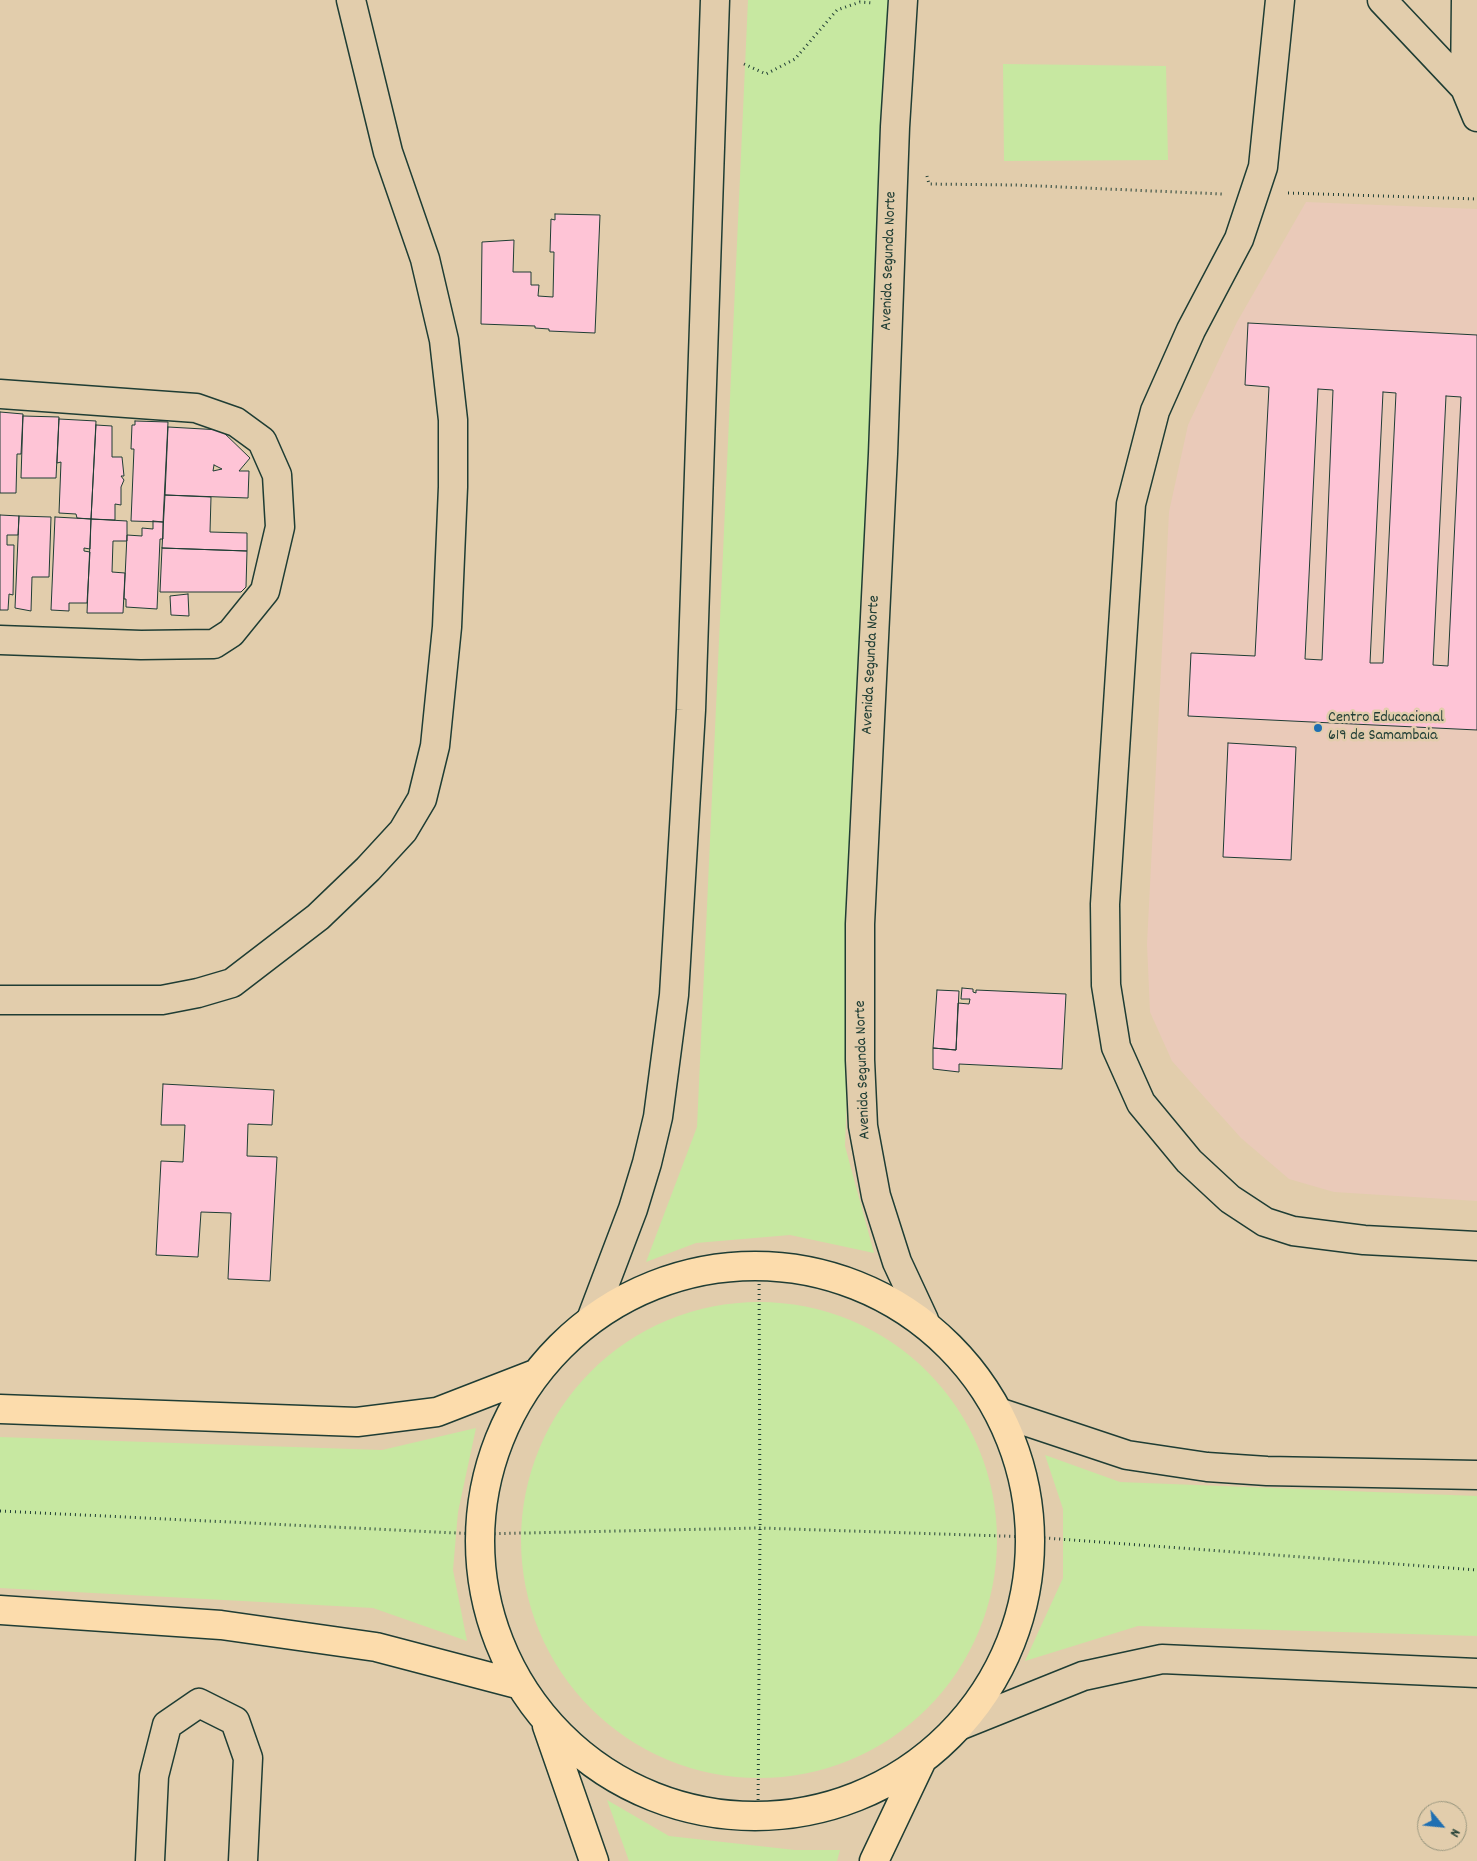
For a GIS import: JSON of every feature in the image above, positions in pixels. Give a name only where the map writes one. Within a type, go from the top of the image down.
[{"type":"main road","points":[[759,1263],[847,1278],[924,1320],[968,1362],[1001,1414],[1024,1474],[1032,1537],[1024,1605],[1000,1669],[961,1725],[921,1762],[830,1808],[727,1818],[629,1789],[548,1726],[516,1684],[487,1612],[478,1534],[494,1450],[534,1374],[592,1317],[672,1277],[759,1263]]},
{"type":"main road","points":[[1,1405],[356,1422],[437,1412],[534,1374]]},
{"type":"main road","points":[[0,1610],[241,1627],[376,1647],[516,1684]]},
{"type":"main road","points":[[548,1726],[594,1861]]},
{"type":"main road","points":[[874,1861],[921,1762]]},
{"type":"street","points":[[0,1000],[162,1000],[198,993],[232,983],[318,917],[368,870],[403,831],[422,799],[435,746],[447,627],[454,487],[453,420],[444,340],[429,277],[388,152],[351,0]]},
{"type":"street","points":[[592,1317],[633,1209],[649,1154],[658,1117],[674,995],[691,710],[715,0]]},
{"type":"street","points":[[1280,0],[1263,167],[1239,239],[1191,330],[1155,411],[1131,504],[1105,904],[1106,985],[1116,1047],[1141,1103],[1189,1161],[1230,1199],[1265,1222],[1293,1232],[1355,1239],[1477,1246]]},
{"type":"street","points":[[1382,0],[1465,88],[1477,117]]},
{"type":"street","points":[[1465,88],[1466,0]]},
{"type":"street","name":"Avenida Segunda Norte","points":[[903,2],[895,127],[883,454],[861,915],[860,1060],[863,1126],[876,1196],[897,1262],[924,1320]]},
{"type":"street","points":[[0,394],[196,408],[236,422],[262,441],[277,476],[280,527],[265,591],[231,633],[214,644],[141,645],[0,640]]},
{"type":"street","points":[[1001,1414],[1127,1455],[1207,1467],[1267,1472],[1477,1475]]},
{"type":"street","points":[[961,1725],[1083,1676],[1162,1659],[1477,1672]]},
{"type":"street","points":[[150,1861],[154,1776],[167,1725],[199,1703],[235,1721],[248,1758],[243,1861]]},
{"type":"path","points":[[714,50],[766,74],[795,60],[837,10],[860,2],[903,2]]},
{"type":"path","points":[[924,170],[930,184],[1016,185],[1253,195],[1298,193],[1477,200]]},
{"type":"path","points":[[758,1815],[759,1263]]},
{"type":"path","points":[[0,1511],[478,1534],[760,1528],[1032,1537],[1477,1570]]},
{"type":"shaded area","name":"Centro Educacional 619 de Samambaia","points":[[1306,202],[1477,209],[1477,1201],[1334,1192],[1289,1179],[1241,1138],[1172,1061],[1150,1012],[1147,944],[1169,512],[1188,425],[1237,322]]},
{"type":"green space","points":[[748,0],[888,0],[845,1146],[874,1253],[790,1235],[696,1243],[646,1262],[697,1127]]},
{"type":"green space","points":[[1003,64],[1166,66],[1168,160],[1004,161]]},
{"type":"green space","points":[[759,1302],[805,1307],[828,1312],[850,1320],[891,1342],[927,1372],[957,1408],[979,1449],[987,1471],[992,1494],[997,1540],[992,1586],[987,1609],[979,1631],[957,1672],[927,1708],[891,1738],[850,1760],[828,1768],[805,1773],[759,1778],[713,1773],[690,1768],[668,1760],[627,1738],[591,1708],[561,1672],[539,1631],[531,1609],[526,1586],[521,1540],[526,1494],[531,1471],[539,1449],[561,1408],[591,1372],[627,1342],[668,1320],[690,1312],[713,1307]]},
{"type":"green space","points":[[476,1428],[458,1512],[453,1570],[467,1641],[373,1608],[0,1588],[0,1437],[382,1450]]},
{"type":"green space","points":[[1045,1455],[1120,1482],[1477,1496],[1477,1636],[1138,1626],[1025,1661],[1063,1578],[1063,1509]]},
{"type":"green space","points":[[607,1800],[669,1836],[795,1850],[840,1850],[837,1861],[629,1861]]},
{"type":"building","points":[[555,214],[600,215],[595,333],[549,331],[549,329],[535,328],[535,326],[481,324],[482,242],[514,240],[513,272],[531,272],[531,285],[539,285],[538,296],[553,297],[554,252],[550,252],[551,219],[555,220]]},
{"type":"building","points":[[1248,323],[1477,335],[1477,730],[1188,716],[1191,653],[1255,656],[1269,387],[1245,385]],"holes":[[[1318,389],[1333,390],[1322,660],[1305,659]],[[1383,392],[1396,393],[1383,663],[1370,663]],[[1446,396],[1461,397],[1448,666],[1433,665]]]},
{"type":"building","points":[[0,412],[23,414],[21,454],[17,454],[16,493],[0,493]]},
{"type":"building","points":[[23,416],[59,417],[56,478],[21,478]]},
{"type":"building","points":[[59,419],[96,421],[91,519],[77,518],[76,514],[59,513],[61,462],[57,463]]},
{"type":"building","points":[[135,421],[168,422],[163,522],[131,521],[134,449],[131,449],[132,425],[135,425]]},
{"type":"building","points":[[96,425],[112,426],[112,457],[122,457],[124,476],[121,476],[124,480],[121,487],[121,505],[115,504],[115,520],[91,519]]},
{"type":"building","points":[[168,427],[221,430],[250,458],[239,471],[249,471],[248,498],[165,495]],"holes":[[[214,465],[222,469],[213,471]]]},
{"type":"building","points":[[165,495],[211,497],[210,532],[247,533],[247,551],[162,548]]},
{"type":"building","points":[[0,515],[19,516],[18,535],[7,535],[7,545],[14,545],[13,595],[9,594],[8,610],[0,610]]},
{"type":"building","points":[[19,516],[51,517],[49,577],[32,577],[31,611],[15,608]]},
{"type":"building","points":[[55,517],[91,519],[90,549],[84,548],[84,551],[90,552],[87,603],[69,603],[69,611],[51,610]]},
{"type":"building","points":[[91,519],[127,521],[127,541],[113,541],[112,572],[125,573],[123,613],[87,613]]},
{"type":"building","points":[[153,521],[163,522],[163,539],[160,539],[157,609],[126,607],[126,599],[124,599],[127,535],[142,536],[142,528],[153,529]]},
{"type":"building","points":[[162,548],[247,551],[246,587],[241,592],[160,592]]},
{"type":"building","points":[[188,594],[189,616],[171,615],[170,596]]},
{"type":"building","points":[[1228,743],[1296,747],[1291,860],[1223,857]]},
{"type":"building","points":[[962,988],[973,989],[973,992],[976,993],[976,990],[1066,994],[1062,1069],[959,1064],[959,1072],[933,1069],[933,1048],[956,1050],[958,1003],[969,1004],[970,999],[961,999]]},
{"type":"building","points":[[937,990],[959,991],[956,1050],[933,1048]]},
{"type":"building","points":[[163,1084],[274,1090],[272,1125],[248,1124],[247,1156],[277,1157],[270,1281],[228,1279],[231,1213],[201,1212],[198,1257],[156,1255],[161,1161],[183,1162],[185,1125],[161,1125]]},
{"type":"place","name":"Centro Educacional 619 de Samambaia","points":[[1318,728]]}]
